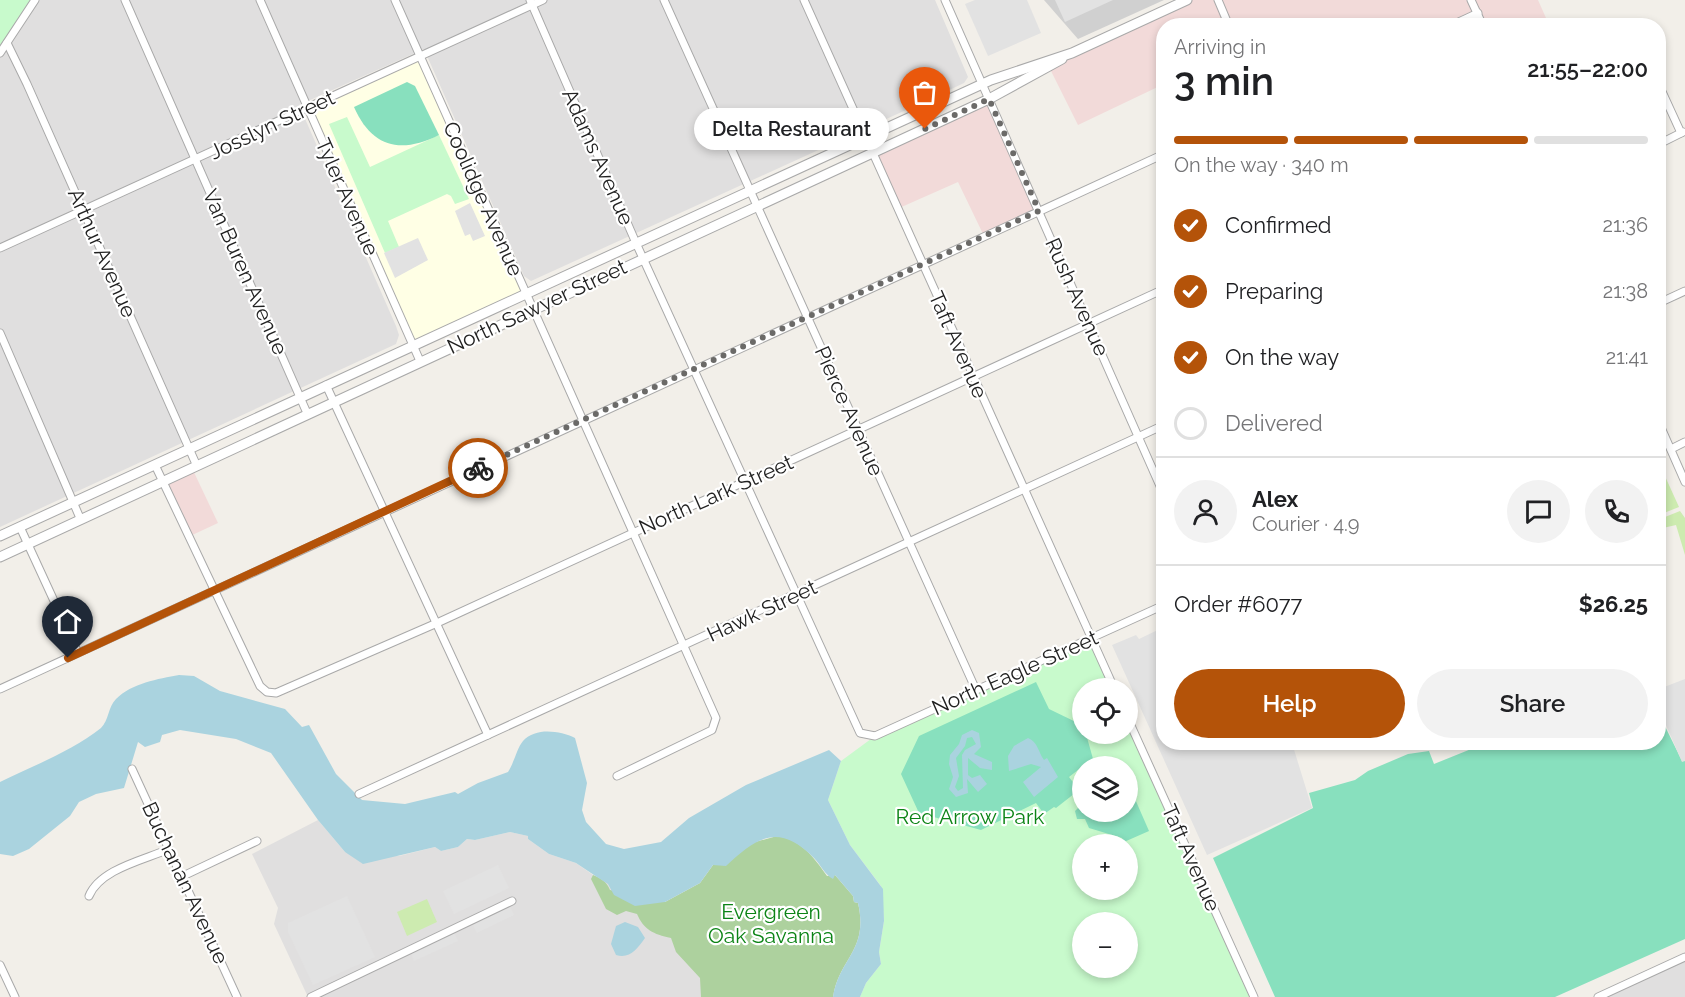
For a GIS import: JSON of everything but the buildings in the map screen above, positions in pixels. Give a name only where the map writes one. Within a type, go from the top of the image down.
[{"type":"street","points":[[0,53],[35,0]]},
{"type":"street","name":"Van Buren Avenue","points":[[125,0],[307,413]]},
{"type":"street","name":"Tyler Avenue","points":[[260,0],[420,361]]},
{"type":"street","name":"Coolidge Avenue","points":[[395,0],[716,718],[715,726],[616,776]]},
{"type":"street","name":"Josslyn Street","points":[[0,248],[308,109],[531,2],[543,0]]},
{"type":"street","name":"Pierce Avenue","points":[[664,0],[976,690]]},
{"type":"street","name":"Taft Avenue","points":[[804,0],[864,138],[1109,678]]},
{"type":"street","name":"Rush Avenue","points":[[945,0],[1156,477]]},
{"type":"street","name":"North Sawyer Street","points":[[0,536],[982,84],[1071,52],[1187,0]]},
{"type":"street","points":[[1218,0],[1226,18]]},
{"type":"street","points":[[1471,0],[1480,18]]},
{"type":"street","name":"Adams Avenue","points":[[531,2],[636,243],[856,728],[865,736]]},
{"type":"street","points":[[1467,18],[1478,13]]},
{"type":"street","name":"Arthur Avenue","points":[[7,44],[196,464]]},
{"type":"street","name":"North Sawyer Street","points":[[0,556],[989,99],[1071,52]]},
{"type":"street","points":[[1666,99],[1683,132],[1666,140]]},
{"type":"street","points":[[0,689],[1156,158]]},
{"type":"street","points":[[1666,300],[1685,291]]},
{"type":"street","name":"North Lark Street","points":[[213,592],[260,686],[267,692],[276,693],[437,623],[1156,294]]},
{"type":"street","points":[[0,333],[80,518]]},
{"type":"street","points":[[326,386],[488,735]]},
{"type":"street","name":"Hawk Street","points":[[359,794],[796,596],[1156,429]]},
{"type":"street","points":[[1666,438],[1685,482]]},
{"type":"street","points":[[1671,448],[1685,442]]},
{"type":"street","points":[[154,465],[213,592]]},
{"type":"street","points":[[20,527],[78,653]]},
{"type":"street","name":"North Eagle Street","points":[[865,736],[875,736],[1156,609]]},
{"type":"street","name":"Taft Avenue","points":[[1138,741],[1254,997]]},
{"type":"street","name":"Buchanan Avenue","points":[[132,769],[237,997]]},
{"type":"street","points":[[183,876],[257,841]]},
{"type":"street","points":[[89,896],[93,888],[108,875],[169,849]]},
{"type":"street","points":[[311,997],[512,901]]},
{"type":"street","points":[[1598,997],[1685,957]]},
{"type":"street","points":[[0,965],[15,997]]},
{"type":"shaded area","points":[[0,0],[935,0],[968,77],[964,83],[941,94],[531,281],[524,276],[424,49],[299,105],[396,326],[399,335],[396,344],[0,527]]},
{"type":"shaded area","points":[[975,0],[1027,0],[1041,33],[988,56],[965,4]]},
{"type":"shaded area","points":[[1044,0],[1164,0],[1078,39]]},
{"type":"shaded area","points":[[1055,0],[1113,0],[1065,22]]},
{"type":"shaded area","points":[[1187,0],[1538,0],[1546,18],[1479,18],[1477,14],[1468,18],[1156,18],[1156,88],[1078,125],[1049,67]]},
{"type":"shaded area","points":[[420,57],[525,294],[413,346],[307,109]]},
{"type":"shaded area","points":[[989,99],[1039,211],[984,236],[958,182],[897,209],[871,153]]},
{"type":"shaded area","points":[[470,203],[485,236],[473,241],[470,234],[465,236],[455,211]]},
{"type":"shaded area","points":[[418,238],[428,260],[395,278],[384,253]]},
{"type":"shaded area","points":[[191,466],[218,523],[188,537],[161,480]]},
{"type":"shaded area","points":[[1156,631],[1156,742],[1138,702],[1138,678],[1127,678],[1112,645],[1136,635],[1139,639]]},
{"type":"shaded area","points":[[1685,679],[1685,761],[1682,762],[1666,725],[1666,686]]},
{"type":"shaded area","points":[[1160,750],[1294,750],[1312,808],[1207,855]]},
{"type":"shaded area","points":[[318,820],[345,852],[399,856],[435,847],[441,851],[458,847],[467,839],[475,840],[510,832],[528,836],[528,839],[549,854],[576,863],[593,875],[836,979],[833,997],[308,997],[274,924],[278,908],[252,854]]},
{"type":"shaded area","points":[[498,865],[509,888],[454,914],[443,891]]},
{"type":"shaded area","points":[[347,896],[375,957],[313,985],[288,932],[288,923]]},
{"type":"shaded area","points":[[510,907],[514,915],[477,933],[473,925]]},
{"type":"shaded area","points":[[454,933],[458,941],[414,961],[411,953]]},
{"type":"shaded area","points":[[1685,958],[1685,997],[1600,997]]},
{"type":"green space","points":[[0,0],[35,0],[0,53]]},
{"type":"green space","points":[[407,82],[415,86],[439,135],[412,144],[389,144],[370,131],[361,121],[354,107]]},
{"type":"green space","points":[[347,117],[370,167],[439,135],[469,199],[455,204],[451,196],[447,194],[388,221],[399,247],[385,253],[329,124]]},
{"type":"green space","points":[[1666,478],[1679,507],[1666,512]]},
{"type":"green space","points":[[1680,511],[1685,518],[1685,555],[1676,525],[1666,527],[1666,517]]},
{"type":"green space","name":"Red Arrow Park","points":[[1091,638],[1109,678],[1072,678],[1072,744],[1138,744],[1138,741],[1254,997],[860,997],[866,983],[881,964],[879,952],[884,921],[881,886],[850,845],[828,800],[841,761],[875,736]]},
{"type":"green space","points":[[1036,682],[1049,709],[1072,720],[1072,744],[1089,744],[1092,756],[1072,756],[1072,775],[1069,777],[1072,781],[1072,795],[1056,808],[1044,814],[1036,803],[981,830],[919,813],[901,774],[919,736]]},
{"type":"green space","points":[[1666,728],[1682,761],[1685,761],[1685,939],[1555,997],[1275,997],[1213,858],[1313,808],[1309,793],[1355,780],[1368,771],[1408,754],[1429,751],[1434,764],[1469,750],[1666,750]]},
{"type":"green space","points":[[1138,806],[1149,831],[1138,836],[1138,834],[1109,834],[1089,828],[1086,822],[1138,822]]},
{"type":"green space","name":"Evergreen Oak Savanna","points":[[777,836],[800,845],[827,876],[835,875],[853,896],[854,902],[858,903],[860,932],[857,944],[836,984],[833,997],[701,997],[700,978],[676,952],[671,938],[650,930],[637,914],[626,911],[617,915],[606,909],[591,879],[593,875],[599,877],[610,890],[665,902],[700,883],[713,865],[726,865],[748,844]]},
{"type":"green space","points":[[427,899],[437,922],[407,936],[397,912]]},
{"type":"water","points":[[179,675],[194,676],[220,691],[285,709],[302,727],[309,725],[336,774],[362,800],[405,804],[455,792],[458,794],[478,783],[508,772],[523,741],[534,734],[555,732],[575,738],[587,783],[582,810],[586,822],[606,844],[624,849],[661,842],[689,818],[746,785],[829,750],[841,761],[828,800],[850,845],[883,889],[884,921],[879,952],[881,964],[866,983],[860,997],[833,997],[836,984],[857,944],[860,932],[858,903],[854,902],[853,896],[835,875],[833,879],[830,877],[814,858],[790,840],[779,837],[759,841],[748,847],[726,866],[713,865],[700,883],[665,902],[635,906],[614,895],[608,884],[576,863],[549,854],[528,839],[528,836],[510,832],[475,840],[467,839],[458,847],[441,851],[435,847],[363,864],[345,852],[318,820],[271,753],[236,739],[180,730],[162,735],[160,742],[145,747],[138,742],[124,788],[96,794],[79,802],[70,816],[29,849],[13,856],[0,854],[0,782],[52,758],[90,736],[104,725],[116,699],[130,689],[146,682]]},
{"type":"water","points":[[972,730],[979,733],[981,747],[974,754],[992,762],[992,770],[980,768],[968,758],[968,775],[972,778],[980,775],[987,784],[978,792],[967,779],[968,793],[956,797],[949,789],[953,777],[949,764],[950,755],[959,744],[962,735]],"holes":[[[972,737],[976,744],[965,750],[962,755],[963,788],[958,791],[955,787],[959,776],[956,758],[965,746],[967,738]]]},
{"type":"water","points":[[1028,738],[1036,745],[1044,760],[1047,758],[1058,777],[1034,797],[1023,782],[1041,767],[1031,764],[1009,771],[1008,756],[1014,746]]},
{"type":"water","points":[[625,922],[638,927],[645,938],[636,949],[621,956],[616,955],[611,944],[616,926]]},
{"type":"way so far","points":[[478,468],[1039,211],[989,99],[925,129]]},
{"type":"place","name":"Delta Restaurant","points":[[925,129]]},
{"type":"route","points":[[68,658],[478,468]]}]
